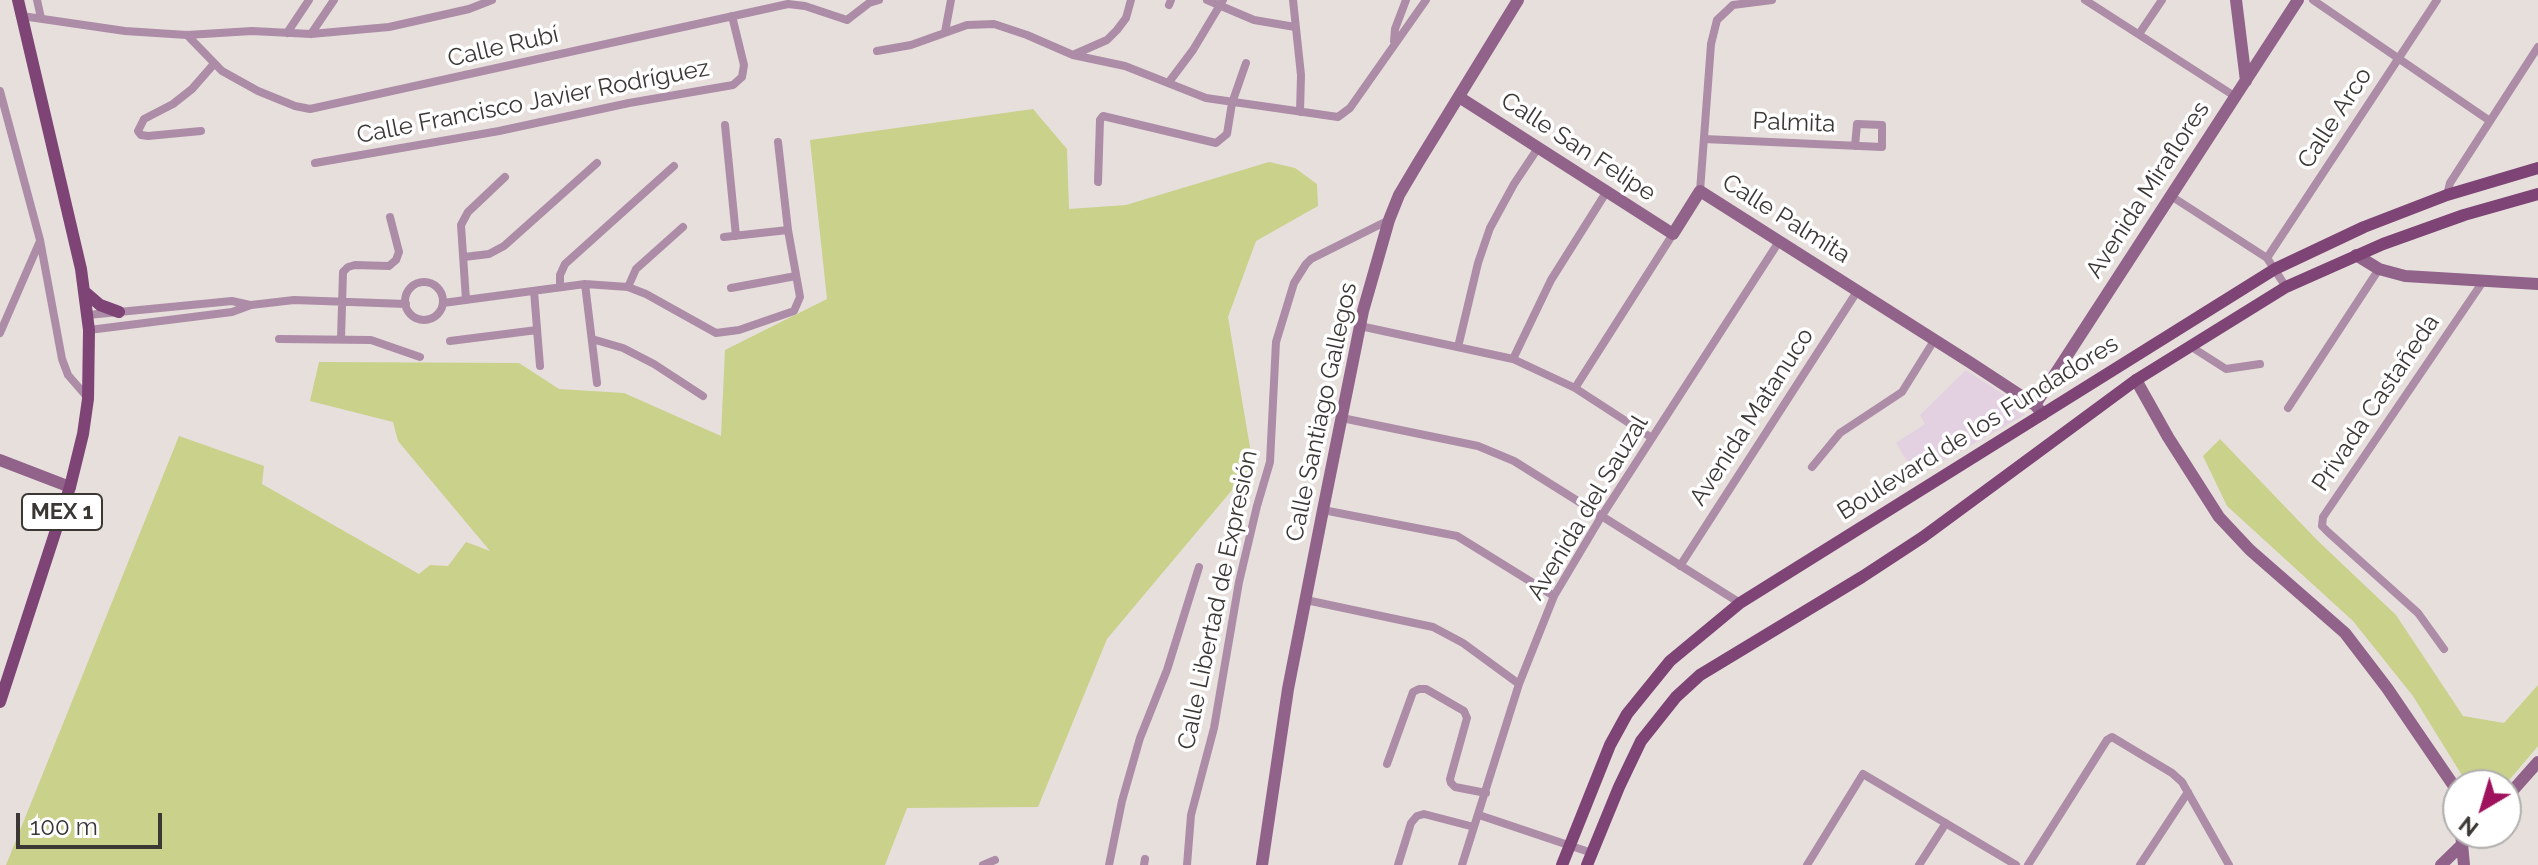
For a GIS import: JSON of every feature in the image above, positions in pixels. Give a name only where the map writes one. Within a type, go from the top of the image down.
[{"type":"main road","name":"MEX 1","points":[[0,702],[70,487],[88,399],[89,330],[85,292],[18,0]]},
{"type":"main road","name":"Boulevard de los Fundadores","points":[[1562,865],[1610,745],[1627,714],[1670,661],[1740,603],[2039,409],[2142,351],[2271,264],[2447,195],[2538,168]]},
{"type":"main road","name":"Boulevard de los Fundadores","points":[[1589,859],[1641,741],[1676,697],[1700,675],[1923,537],[2136,380],[2286,287],[2356,255],[2464,215],[2538,194]]},
{"type":"main road","points":[[85,292],[100,305],[119,312]]},
{"type":"main road","points":[[2136,380],[2137,360],[2142,351]]},
{"type":"street","points":[[37,0],[41,18]]},
{"type":"street","points":[[287,33],[309,0]]},
{"type":"street","points":[[311,34],[334,0]]},
{"type":"street","points":[[22,16],[125,31],[187,35],[252,31],[311,34],[389,27],[469,9],[492,0]]},
{"type":"street","name":"Calle Rubí","points":[[187,35],[213,65],[258,91],[310,109],[788,4],[809,3],[847,20],[869,3],[879,0]]},
{"type":"street","points":[[945,32],[951,0]]},
{"type":"street","points":[[1073,55],[1107,40],[1126,18],[1131,0]]},
{"type":"street","points":[[1207,0],[1222,3],[1254,20],[1295,27]]},
{"type":"street","points":[[1293,0],[1301,75],[1300,112]]},
{"type":"street","points":[[1394,42],[1395,29],[1406,0]]},
{"type":"street","points":[[877,51],[911,45],[967,25],[994,24],[1073,55],[1125,66],[1206,98],[1338,117],[1345,113],[1426,0]]},
{"type":"street","name":"Calle Santiago Gallegos","points":[[1262,865],[1288,689],[1323,510],[1360,326],[1389,220],[1399,195],[1518,0]]},
{"type":"street","name":"Calle Palmita","points":[[1772,0],[1733,5],[1717,20],[1711,44],[1700,191],[1935,339],[2039,409]]},
{"type":"street","points":[[2085,0],[2236,97]]},
{"type":"street","points":[[2139,34],[2162,0]]},
{"type":"street","points":[[2236,0],[2246,81]]},
{"type":"street","name":"Avenida Miraflores","points":[[2039,409],[2171,196],[2298,0]]},
{"type":"street","points":[[2313,0],[2490,121]]},
{"type":"street","name":"Calle Arco","points":[[2271,264],[2437,0]]},
{"type":"street","points":[[1169,82],[1222,3]]},
{"type":"street","name":"Calle Francisco Javier Rodríguez","points":[[315,163],[733,85],[742,77],[744,65],[732,16]]},
{"type":"street","points":[[2447,195],[2450,183],[2538,47]]},
{"type":"street","points":[[1098,182],[1100,120],[1103,116],[1216,143],[1227,134],[1232,103],[1246,63]]},
{"type":"street","points":[[201,131],[148,136],[138,131],[144,119],[173,104],[213,65]]},
{"type":"street","points":[[0,91],[40,240],[62,359],[68,375],[88,399]]},
{"type":"street","name":"Calle San Felipe","points":[[1459,97],[1673,234]]},
{"type":"street","name":"Palmita","points":[[1704,139],[1855,146],[1882,147],[1882,125],[1857,124],[1855,146]]},
{"type":"street","points":[[725,125],[736,236]]},
{"type":"street","points":[[443,303],[585,284],[628,287],[657,299],[716,333],[739,330],[794,311],[800,297],[788,230],[778,142]]},
{"type":"street","points":[[1458,347],[1478,263],[1490,228],[1538,148]]},
{"type":"street","points":[[464,257],[489,254],[504,246],[597,163]]},
{"type":"street","points":[[560,287],[560,275],[565,264],[674,166]]},
{"type":"street","points":[[466,300],[461,225],[468,212],[505,177]]},
{"type":"street","points":[[1513,359],[1551,280],[1607,191]]},
{"type":"street","points":[[1575,388],[1700,191]]},
{"type":"street","points":[[2171,196],[2271,264],[2286,287]]},
{"type":"street","points":[[341,339],[343,272],[348,267],[389,266],[396,260],[399,252],[390,217]]},
{"type":"street","name":"Calle Libertad de Expresión","points":[[1187,865],[1191,815],[1214,728],[1239,582],[1270,462],[1276,342],[1294,283],[1306,264],[1389,220]]},
{"type":"street","points":[[628,287],[636,269],[683,227]]},
{"type":"street","points":[[724,237],[788,230]]},
{"type":"street","points":[[0,333],[40,240]]},
{"type":"street","name":"Avenida del Sauzal","points":[[1462,865],[1519,684],[1554,596],[1601,517],[1780,240]]},
{"type":"street","points":[[2356,255],[2379,269],[2405,276],[2538,284]]},
{"type":"street","points":[[2288,408],[2379,269]]},
{"type":"street","points":[[731,288],[796,276]]},
{"type":"street","name":"Privada Castañeda","points":[[2444,649],[2418,613],[2322,526],[2323,517],[2484,280]]},
{"type":"street","points":[[424,282],[438,288],[443,303],[435,317],[425,320],[415,317],[406,304],[410,289],[424,282]]},
{"type":"street","points":[[585,284],[597,383]]},
{"type":"street","name":"Avenida Matanuco","points":[[1680,566],[1858,290]]},
{"type":"street","points":[[534,291],[540,366]]},
{"type":"street","points":[[89,330],[232,312],[251,305],[294,300],[406,304]]},
{"type":"street","points":[[88,315],[232,301],[251,305]]},
{"type":"street","points":[[185,306],[187,318]]},
{"type":"street","points":[[1360,326],[1513,359],[1575,388],[1652,438]]},
{"type":"street","points":[[450,341],[537,330]]},
{"type":"street","points":[[279,339],[371,340],[420,357]]},
{"type":"street","points":[[592,339],[623,348],[703,396]]},
{"type":"street","points":[[1812,467],[1840,433],[1902,392],[1935,339]]},
{"type":"street","points":[[2190,346],[2226,369],[2260,364]]},
{"type":"street","points":[[2136,380],[2219,517],[2250,550],[2345,633],[2443,769]]},
{"type":"street","points":[[1342,418],[1478,446],[1514,461],[1740,603]]},
{"type":"street","points":[[0,460],[70,487]]},
{"type":"street","points":[[1323,510],[1457,536],[1554,596]]},
{"type":"street","points":[[1109,865],[1122,801],[1140,738],[1167,670],[1199,567]]},
{"type":"street","points":[[1306,600],[1433,627],[1463,643],[1519,684]]},
{"type":"street","points":[[1387,764],[1413,692],[1426,689],[1464,711],[1467,718],[1451,783],[1455,787],[1486,793]]},
{"type":"street","points":[[2028,865],[2107,740],[2112,737],[2172,773],[2188,792],[2229,865]]},
{"type":"street","points":[[2522,780],[2538,762]]},
{"type":"street","points":[[1807,865],[1863,774],[2016,865]]},
{"type":"street","points":[[2140,865],[2188,792]]},
{"type":"street","points":[[1398,865],[1411,823],[1417,816],[1424,814],[1474,827]]},
{"type":"street","points":[[1479,815],[1569,846],[1589,859]]},
{"type":"street","points":[[1919,865],[1946,823]]},
{"type":"street","points":[[2441,865],[2454,849]]},
{"type":"street","points":[[983,865],[995,860]]},
{"type":"shaded area","points":[[1966,370],[2018,404],[2025,415],[1916,476],[1896,443],[1925,424],[1920,415]]},
{"type":"green space","points":[[1033,109],[1067,149],[1069,209],[1126,205],[1269,162],[1295,168],[1317,184],[1318,206],[1256,241],[1228,317],[1253,465],[1107,639],[1038,807],[907,808],[885,865],[6,865],[179,436],[264,466],[262,484],[419,574],[430,565],[448,566],[466,542],[490,551],[398,441],[393,422],[310,401],[319,362],[519,363],[559,389],[624,393],[721,436],[725,350],[827,299],[810,140]]},
{"type":"green space","points":[[2220,439],[2318,541],[2396,615],[2463,716],[2504,723],[2538,685],[2538,746],[2519,769],[2458,769],[2413,696],[2353,621],[2227,506],[2203,456]]}]
